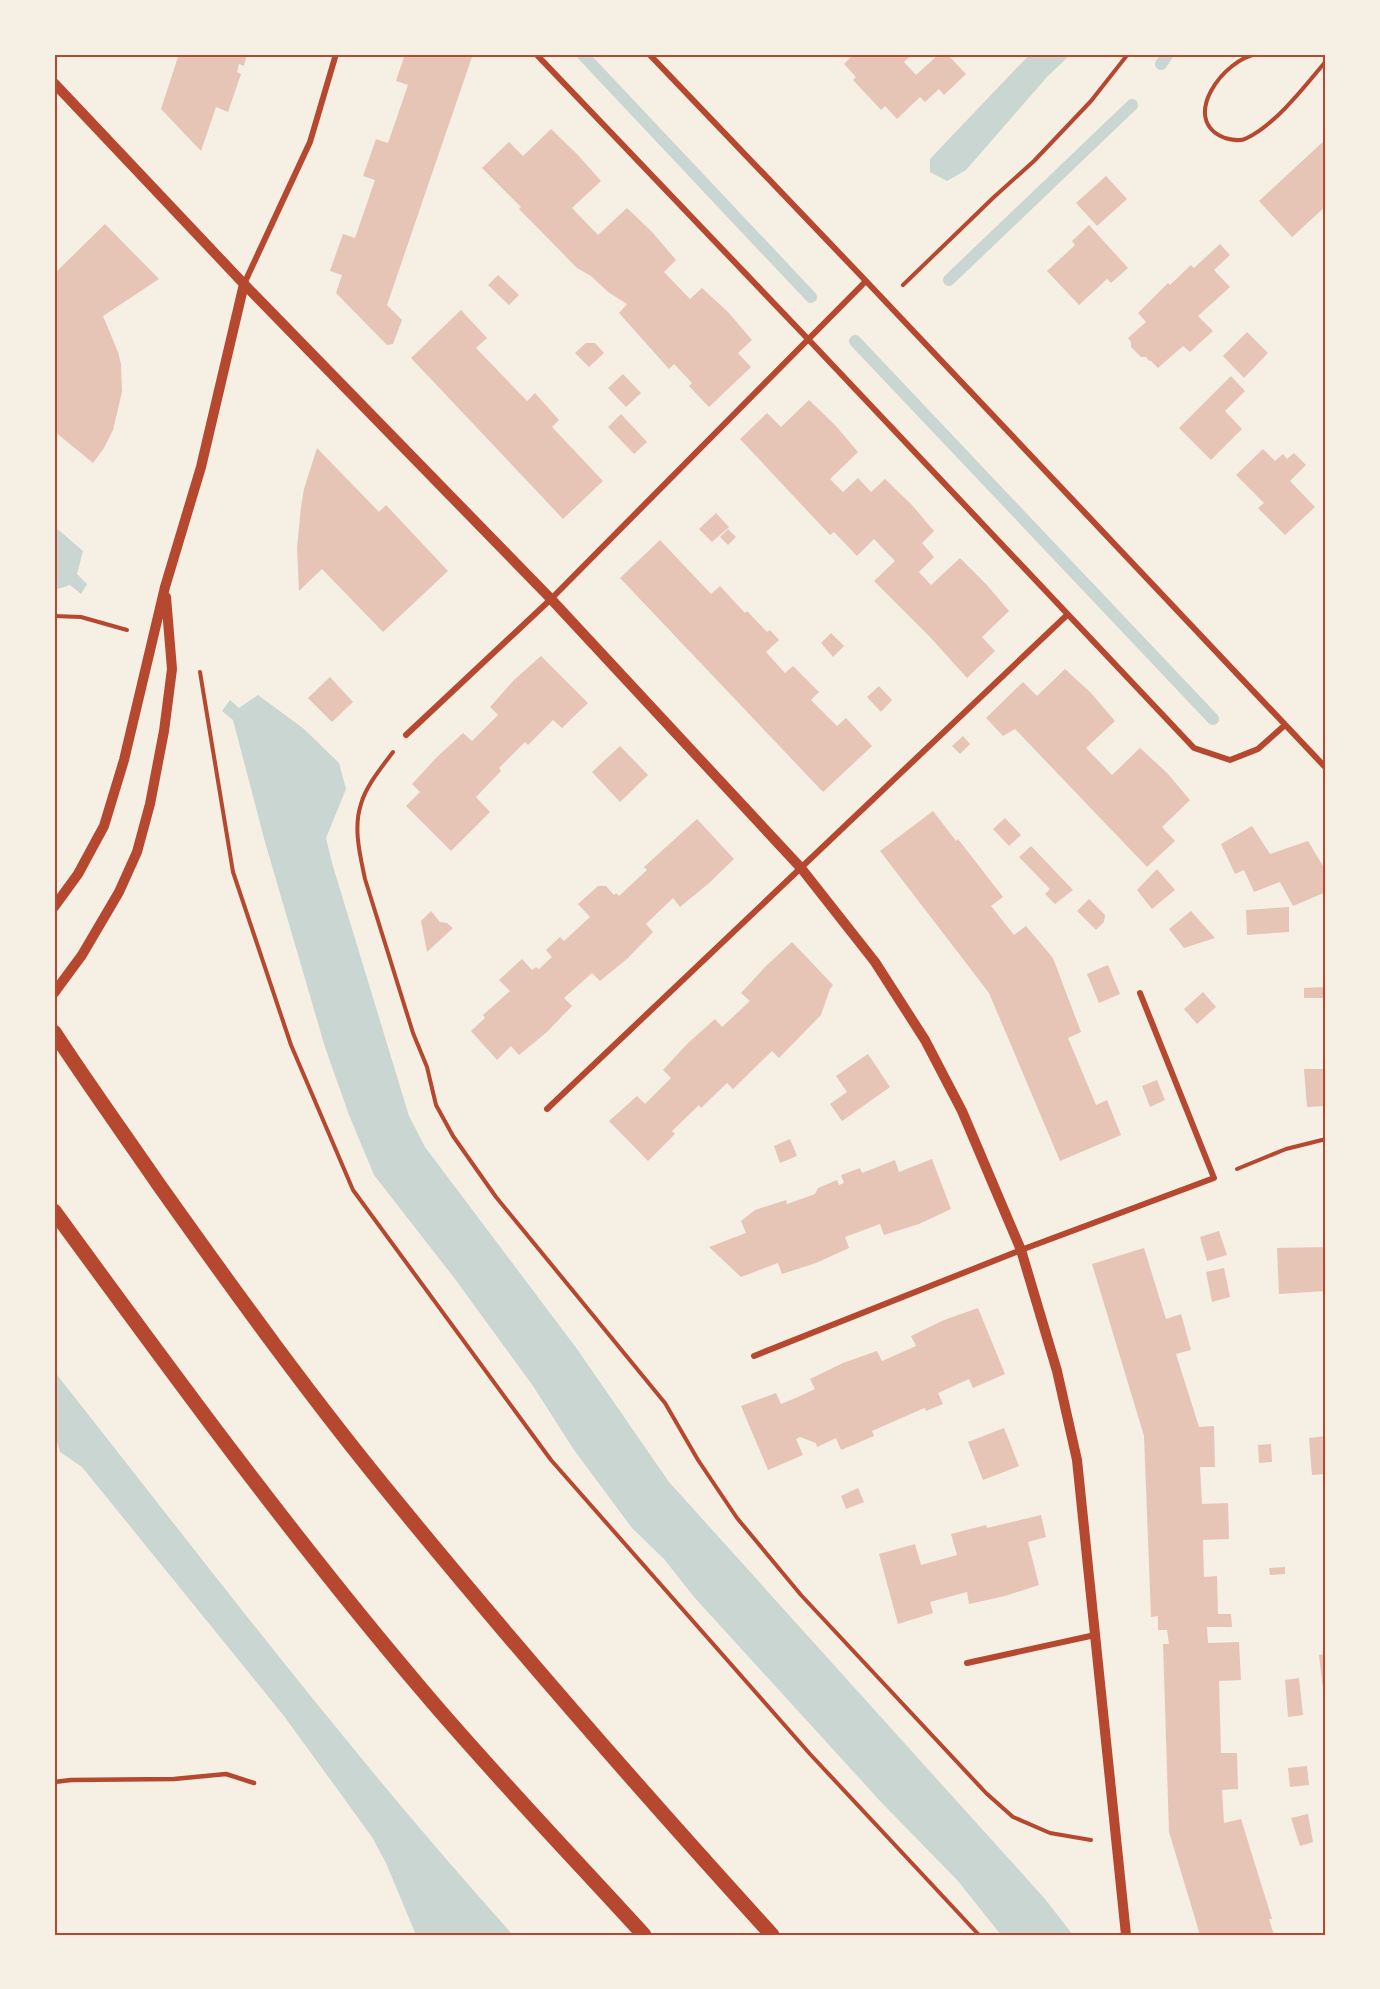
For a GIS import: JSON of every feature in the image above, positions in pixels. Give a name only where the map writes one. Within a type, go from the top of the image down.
[{"type":"main road","points":[[54,1032],[219,1270],[394,1498],[508,1635],[772,1935]]},
{"type":"main road","points":[[54,1211],[161,1358],[328,1575],[424,1692],[644,1935]]},
{"type":"street","points":[[54,907],[78,874],[104,826],[124,760],[165,587],[201,467],[244,284],[310,142],[336,54]]},
{"type":"street","points":[[536,54],[1194,748],[1230,760],[1258,749],[1285,725]]},
{"type":"street","points":[[649,54],[1326,768]]},
{"type":"street","points":[[54,83],[244,284],[551,599],[801,868],[875,962],[925,1041],[962,1111],[1021,1250],[1057,1371],[1077,1460],[1126,1935]]},
{"type":"street","points":[[406,735],[551,599],[866,281]]},
{"type":"street","points":[[54,993],[82,955],[114,901],[137,852],[150,804],[164,731],[172,669],[165,587]]},
{"type":"street","points":[[547,1109],[1068,615]]},
{"type":"street","points":[[753,1356],[1021,1250],[1214,1178],[1140,993]]},
{"type":"street","points":[[967,1663],[1095,1635]]},
{"type":"lane","points":[[54,1782],[174,1779],[226,1774],[254,1783]]},
{"type":"path","points":[[885,302],[994,196],[1034,161],[1091,101],[1128,54]]},
{"type":"path","points":[[1258,54],[1248,55],[1236,62],[1224,73],[1207,96],[1205,108],[1208,123],[1220,136],[1238,141],[1247,138],[1269,122],[1291,101],[1326,62]]},
{"type":"path","points":[[54,616],[81,617],[153,636]]},
{"type":"path","points":[[170,644],[198,662],[233,872],[291,1045],[353,1190],[551,1460],[810,1754],[979,1935]]},
{"type":"path","points":[[406,735],[378,772],[361,804],[357,836],[365,879],[413,1033],[427,1066],[436,1105],[453,1136],[496,1197],[665,1402],[698,1460],[738,1518],[801,1595],[947,1753],[986,1793],[1013,1816],[1050,1833],[1117,1844]]},
{"type":"path","points":[[1214,1178],[1286,1149],[1326,1139]]},
{"type":"shaded area","points":[[1030,54],[1071,54],[1047,77],[966,170],[947,181],[930,172],[930,159]]},
{"type":"shaded area","points":[[54,526],[83,551],[77,574],[87,584],[81,594],[70,585],[54,590]]},
{"type":"shaded area","points":[[258,695],[304,729],[339,763],[346,789],[326,838],[409,1116],[425,1147],[577,1349],[669,1482],[1045,1899],[1073,1935],[1001,1935],[958,1881],[881,1802],[694,1597],[664,1559],[632,1528],[574,1450],[533,1386],[455,1279],[374,1175],[349,1115],[325,1047],[265,842],[233,720],[222,711],[230,700],[239,708]]},
{"type":"shaded area","points":[[54,1371],[336,1728],[513,1935],[416,1935],[386,1863],[372,1837],[284,1716],[82,1467],[60,1452],[54,1431]]},
{"type":"building","points":[[179,54],[247,54],[244,66],[239,64],[237,72],[241,74],[228,112],[216,107],[201,151],[161,109]]},
{"type":"building","points":[[405,54],[473,54],[387,305],[402,320],[393,344],[387,345],[336,293],[342,275],[330,271],[343,234],[355,238],[375,180],[363,176],[376,139],[388,143],[408,85],[396,81]]},
{"type":"building","points":[[854,54],[912,54],[904,62],[916,75],[939,54],[947,54],[966,74],[944,95],[939,89],[925,102],[920,97],[897,119],[885,106],[881,110],[853,80],[856,77],[844,64]]},
{"type":"building","points":[[551,129],[601,181],[572,208],[598,235],[627,208],[676,260],[664,272],[690,299],[702,288],[728,312],[752,340],[738,353],[751,367],[709,407],[689,386],[692,383],[674,364],[669,369],[619,313],[627,304],[577,268],[482,168],[509,142],[523,156]]},
{"type":"building","points":[[1326,139],[1326,206],[1292,237],[1259,201]]},
{"type":"building","points":[[1106,176],[1127,199],[1097,226],[1076,203]]},
{"type":"building","points":[[105,224],[159,279],[103,316],[121,364],[122,392],[113,430],[93,463],[54,431],[54,274]]},
{"type":"building","points":[[1089,225],[1128,268],[1111,283],[1107,279],[1079,305],[1047,271],[1075,245],[1072,241]]},
{"type":"building","points":[[1220,244],[1230,255],[1214,270],[1230,287],[1198,316],[1213,331],[1190,352],[1183,346],[1158,368],[1131,347],[1128,338],[1146,322],[1138,313],[1168,283],[1170,285],[1191,265],[1194,268]]},
{"type":"building","points":[[498,275],[519,295],[509,305],[488,285]]},
{"type":"building","points":[[461,310],[487,338],[476,348],[527,401],[535,393],[559,420],[552,427],[603,481],[563,519],[411,358]]},
{"type":"building","points":[[1247,332],[1268,353],[1244,378],[1223,356]]},
{"type":"building","points":[[586,343],[595,343],[604,353],[589,367],[575,353]]},
{"type":"building","points":[[623,374],[641,393],[626,407],[608,388]]},
{"type":"building","points":[[1231,376],[1245,391],[1225,411],[1242,429],[1211,460],[1179,428]]},
{"type":"building","points":[[809,400],[858,452],[830,479],[843,492],[858,478],[871,492],[885,479],[934,531],[922,543],[934,557],[919,572],[931,585],[960,558],[1009,611],[982,637],[995,651],[967,678],[874,581],[895,561],[874,539],[857,556],[834,532],[830,535],[740,439],[767,413],[781,427]]},
{"type":"building","points":[[621,414],[647,442],[634,454],[608,427]]},
{"type":"building","points":[[317,448],[379,512],[386,505],[448,571],[383,632],[322,569],[299,591],[297,548],[301,507],[304,489]]},
{"type":"building","points":[[1263,449],[1275,461],[1283,454],[1287,459],[1294,453],[1306,465],[1290,481],[1315,507],[1285,535],[1258,508],[1264,503],[1236,475]]},
{"type":"building","points":[[716,513],[729,527],[712,542],[699,529]]},
{"type":"building","points":[[728,529],[736,537],[728,545],[720,537]]},
{"type":"building","points":[[660,540],[711,594],[720,586],[745,613],[747,611],[767,632],[770,630],[779,640],[766,652],[785,673],[793,666],[819,692],[811,700],[837,726],[846,718],[872,746],[823,792],[620,578]]},
{"type":"building","points":[[831,633],[844,646],[833,657],[821,643]]},
{"type":"building","points":[[541,656],[588,703],[562,728],[553,720],[528,745],[525,742],[499,768],[501,771],[476,797],[490,812],[451,851],[406,806],[420,792],[412,784],[463,733],[472,741],[498,715],[490,707],[514,680]]},
{"type":"building","points":[[1065,669],[1091,693],[1115,721],[1086,748],[1112,775],[1140,748],[1167,773],[1190,800],[1162,827],[1175,841],[1147,867],[1015,729],[1003,736],[986,718],[1023,682],[1037,696]]},
{"type":"building","points":[[330,677],[353,702],[332,722],[308,698]]},
{"type":"building","points":[[879,686],[892,700],[881,712],[867,697]]},
{"type":"building","points":[[963,736],[970,744],[960,754],[952,746]]},
{"type":"building","points":[[620,746],[648,775],[620,802],[592,772]]},
{"type":"building","points":[[933,811],[1003,897],[991,906],[1014,935],[1026,926],[1053,958],[1081,1032],[1068,1038],[1096,1105],[1107,1100],[1121,1135],[1060,1161],[989,993],[880,851]]},
{"type":"building","points":[[1005,818],[1021,835],[1009,846],[993,829]]},
{"type":"building","points":[[697,819],[734,859],[680,907],[673,898],[646,924],[653,932],[628,958],[600,981],[592,973],[564,998],[572,1006],[547,1032],[519,1055],[511,1046],[497,1060],[471,1031],[485,1018],[483,1015],[510,991],[499,980],[522,959],[532,970],[536,967],[539,969],[552,957],[546,950],[560,937],[564,941],[590,917],[578,904],[598,886],[606,886],[614,895],[616,893],[619,896],[647,870],[644,867]]},
{"type":"building","points":[[1252,826],[1270,854],[1308,841],[1326,871],[1326,892],[1293,906],[1280,882],[1254,892],[1244,870],[1235,874],[1221,844]]},
{"type":"building","points":[[1031,846],[1073,890],[1055,904],[1045,894],[1050,889],[1019,857]]},
{"type":"building","points":[[1157,869],[1175,890],[1152,909],[1137,890]]},
{"type":"building","points":[[1089,899],[1105,915],[1104,922],[1096,930],[1077,911]]},
{"type":"building","points":[[1289,907],[1289,932],[1247,935],[1246,910]]},
{"type":"building","points":[[431,911],[440,922],[447,923],[453,928],[427,952],[421,921]]},
{"type":"building","points":[[1191,911],[1215,938],[1184,948],[1169,929]]},
{"type":"building","points":[[792,942],[833,985],[821,1015],[779,1058],[772,1051],[733,1089],[727,1083],[701,1108],[699,1105],[672,1131],[675,1134],[648,1161],[609,1121],[637,1096],[645,1104],[671,1078],[663,1070],[715,1019],[722,1027],[750,1001],[741,993]]},
{"type":"building","points":[[1324,946],[1326,946],[1326,977],[1323,977]]},
{"type":"building","points":[[1108,965],[1120,994],[1099,1003],[1087,974]]},
{"type":"building","points":[[1324,987],[1325,998],[1304,998],[1304,988]]},
{"type":"building","points":[[1203,992],[1216,1007],[1197,1024],[1184,1009]]},
{"type":"building","points":[[868,1054],[890,1087],[842,1121],[830,1104],[847,1092],[836,1076]]},
{"type":"building","points":[[1304,1069],[1326,1069],[1326,1106],[1307,1107]]},
{"type":"building","points":[[1157,1080],[1165,1100],[1150,1107],[1142,1086]]},
{"type":"building","points":[[790,1139],[797,1156],[780,1163],[774,1146]]},
{"type":"building","points":[[932,1159],[951,1209],[919,1224],[884,1235],[880,1224],[845,1237],[849,1248],[816,1263],[782,1274],[778,1263],[741,1277],[709,1247],[746,1233],[741,1221],[755,1210],[786,1200],[787,1204],[815,1194],[818,1188],[837,1180],[839,1185],[844,1183],[841,1175],[860,1168],[862,1173],[895,1160],[899,1172]]},
{"type":"building","points":[[1219,1231],[1227,1255],[1207,1261],[1200,1237]]},
{"type":"building","points":[[1326,1247],[1326,1291],[1279,1294],[1277,1248]]},
{"type":"building","points":[[1144,1248],[1166,1319],[1181,1314],[1191,1350],[1176,1354],[1199,1427],[1214,1426],[1215,1467],[1200,1467],[1202,1504],[1228,1503],[1229,1539],[1203,1540],[1204,1577],[1217,1576],[1218,1614],[1231,1614],[1232,1627],[1207,1627],[1208,1643],[1239,1642],[1241,1680],[1219,1681],[1221,1753],[1237,1753],[1238,1789],[1222,1790],[1224,1823],[1241,1819],[1272,1919],[1269,1919],[1274,1935],[1200,1935],[1169,1832],[1163,1644],[1169,1644],[1167,1630],[1158,1630],[1158,1616],[1151,1617],[1144,1436],[1092,1264]]},
{"type":"building","points":[[1224,1268],[1230,1297],[1212,1302],[1206,1272]]},
{"type":"building","points":[[978,1308],[1005,1374],[973,1388],[969,1379],[938,1393],[943,1404],[926,1411],[925,1408],[922,1409],[872,1431],[874,1436],[841,1450],[836,1438],[817,1447],[816,1443],[800,1437],[796,1439],[803,1455],[768,1470],[741,1406],[776,1393],[781,1404],[798,1397],[815,1389],[810,1379],[843,1363],[877,1351],[882,1361],[916,1346],[911,1336],[944,1320]]},
{"type":"building","points":[[1004,1428],[1019,1466],[983,1480],[968,1442]]},
{"type":"building","points":[[1326,1436],[1326,1474],[1312,1475],[1309,1438]]},
{"type":"building","points":[[1271,1444],[1272,1462],[1259,1463],[1258,1445]]},
{"type":"building","points":[[858,1488],[864,1502],[846,1509],[841,1496]]},
{"type":"building","points":[[1041,1515],[1046,1537],[1028,1542],[1039,1585],[969,1604],[967,1592],[930,1602],[933,1613],[898,1624],[879,1554],[915,1544],[921,1565],[957,1555],[951,1534]]},
{"type":"building","points":[[1285,1567],[1285,1574],[1270,1575],[1269,1568]]},
{"type":"building","points":[[1326,1654],[1326,1690],[1323,1690],[1319,1655]]},
{"type":"building","points":[[1299,1678],[1303,1715],[1288,1717],[1285,1680]]},
{"type":"building","points":[[1307,1766],[1309,1785],[1290,1787],[1288,1768]]},
{"type":"building","points":[[1308,1814],[1313,1842],[1300,1846],[1291,1818]]},
{"type":"waterway","points":[[582,54],[811,297]]},
{"type":"waterway","points":[[1161,64],[1168,54]]},
{"type":"waterway","points":[[949,280],[1132,105]]},
{"type":"waterway","points":[[855,341],[1213,719]]}]
